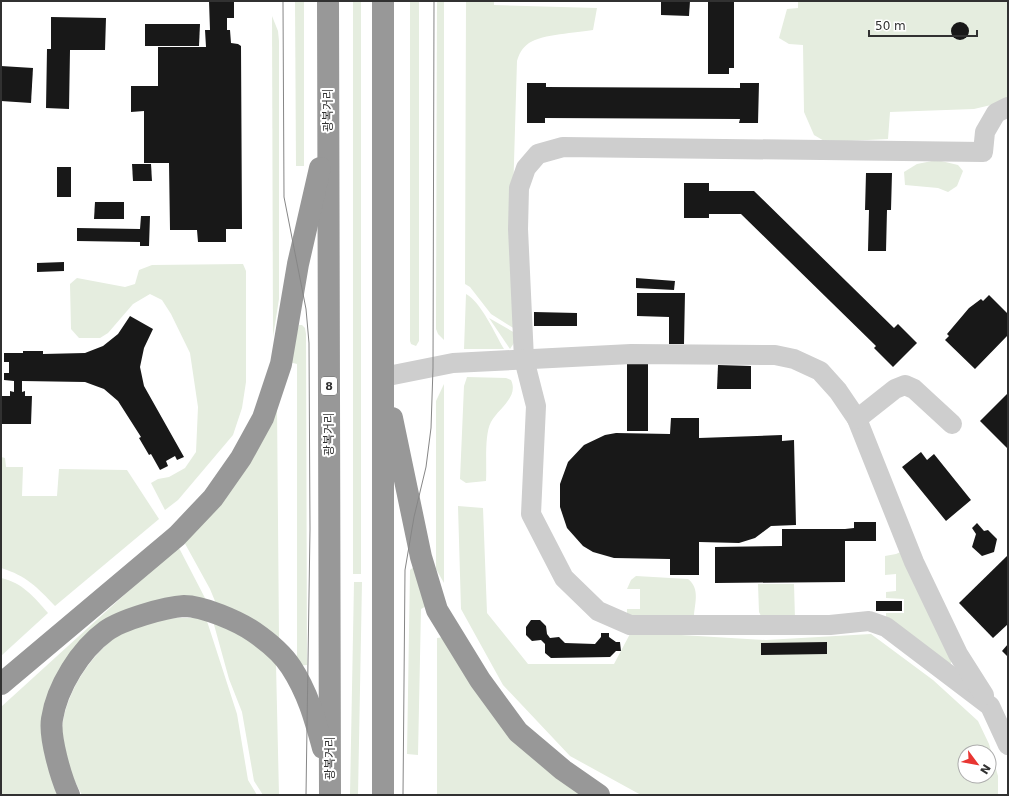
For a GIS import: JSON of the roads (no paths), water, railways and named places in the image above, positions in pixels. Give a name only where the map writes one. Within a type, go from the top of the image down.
[{"type":"highway","name":"광복거리","points":[[328,1],[330,795]]},
{"type":"highway","points":[[383,1],[383,795]]},
{"type":"highway","points":[[1,684],[177,536],[213,498],[241,458],[263,418],[281,364],[298,264],[328,132]]},
{"type":"highway","points":[[383,377],[422,557],[437,610],[480,680],[518,732],[563,770],[599,795]]},
{"type":"highway","points":[[69,795],[60,778],[52,720],[66,676],[82,655],[107,630],[148,612],[184,606],[212,612],[235,621],[265,640],[277,651],[290,666],[308,698],[330,772]]},
{"type":"street","points":[[990,706],[886,627],[869,621],[830,624],[630,625],[598,612],[564,578],[531,514],[536,406],[524,359],[518,230],[519,188],[526,168],[538,154],[563,147],[983,152],[985,132],[996,113],[1008,107]]},
{"type":"street","points":[[383,377],[454,363],[631,354],[775,355],[794,359],[820,371],[838,391],[857,419],[914,562],[958,654],[990,706],[1008,745]]},
{"type":"street","points":[[857,419],[895,388],[905,385],[914,389],[952,424]]},
{"type":"tram line","points":[[283,1],[284,197],[306,309],[309,343],[310,529],[306,795]]},
{"type":"tram line","points":[[403,795],[405,570],[414,517],[426,467],[431,428],[433,368],[434,1]]}]
